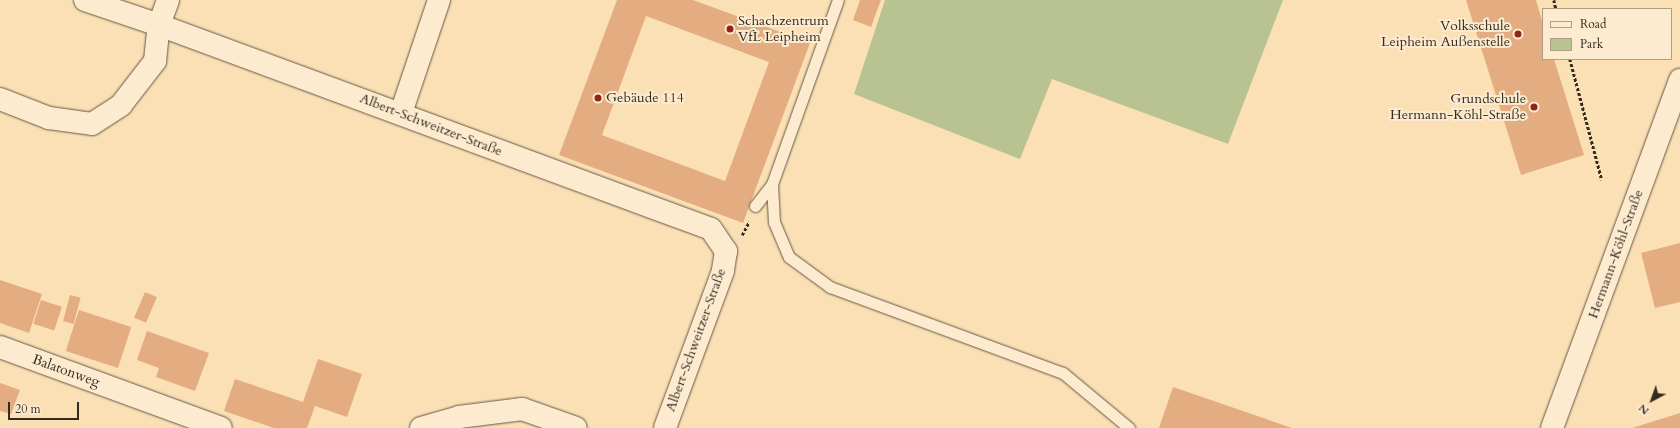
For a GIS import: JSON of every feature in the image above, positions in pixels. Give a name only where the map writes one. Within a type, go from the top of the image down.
[{"type":"street","name":"Albert-Schweitzer-Straße","points":[[86,0],[401,113],[566,178],[711,229],[726,251],[723,271],[665,428]]},
{"type":"street","points":[[0,100],[49,118],[92,124],[121,105],[155,61],[159,25],[168,0]]},
{"type":"street","points":[[401,113],[439,0]]},
{"type":"street","name":"Hermann-Köhl-Straße","points":[[1552,428],[1680,80]]},
{"type":"street","name":"Balatonweg","points":[[0,347],[221,428]]},
{"type":"street","points":[[421,428],[459,417],[522,409],[576,428]]},
{"type":"lane","points":[[755,206],[772,184],[838,0]]},
{"type":"lane","points":[[772,184],[774,222],[789,257],[830,287],[1063,373],[1130,428]]},
{"type":"path","points":[[1570,60],[1602,180]]},
{"type":"path","points":[[726,251],[744,234],[755,206]]},
{"type":"green space","points":[[885,0],[1283,0],[1228,144],[1052,79],[1020,159],[854,94]]},
{"type":"building","name":"Gebäude 114","points":[[617,0],[693,0],[810,43],[743,223],[559,155]],"holes":[[[646,16],[769,62],[725,181],[602,135]]]},
{"type":"building","points":[[860,0],[881,0],[871,27],[853,20]]},
{"type":"building","name":"Grundschule Hermann-Köhl-Straße","points":[[1466,0],[1536,0],[1542,21],[1542,60],[1554,60],[1584,155],[1521,175]]},
{"type":"building","points":[[1680,243],[1680,302],[1655,308],[1641,253]]},
{"type":"building","points":[[0,280],[42,294],[29,333],[0,323]]},
{"type":"building","points":[[145,292],[157,297],[146,323],[134,318]]},
{"type":"building","points":[[70,295],[81,298],[74,324],[63,321]]},
{"type":"building","points":[[41,300],[62,307],[54,331],[33,324]]},
{"type":"building","points":[[79,310],[131,327],[118,368],[66,351]]},
{"type":"building","points":[[147,331],[209,353],[195,391],[156,377],[159,368],[137,360]]},
{"type":"building","points":[[318,359],[362,374],[347,417],[315,406],[307,428],[274,428],[224,411],[235,379],[303,402]]},
{"type":"building","points":[[0,383],[20,390],[11,414],[0,411]]},
{"type":"building","points":[[1173,387],[1292,428],[1159,428]]},
{"type":"building","points":[[1680,413],[1680,428],[1632,428]]},
{"type":"place","name":"Schachzentrum VfL Leipheim","points":[[730,29]]},
{"type":"place","name":"Volksschule Leipheim Außenstelle","points":[[1518,34]]},
{"type":"place","name":"Gebäude 114","points":[[598,98]]},
{"type":"place","name":"Grundschule Hermann-Köhl-Straße","points":[[1534,107]]}]
